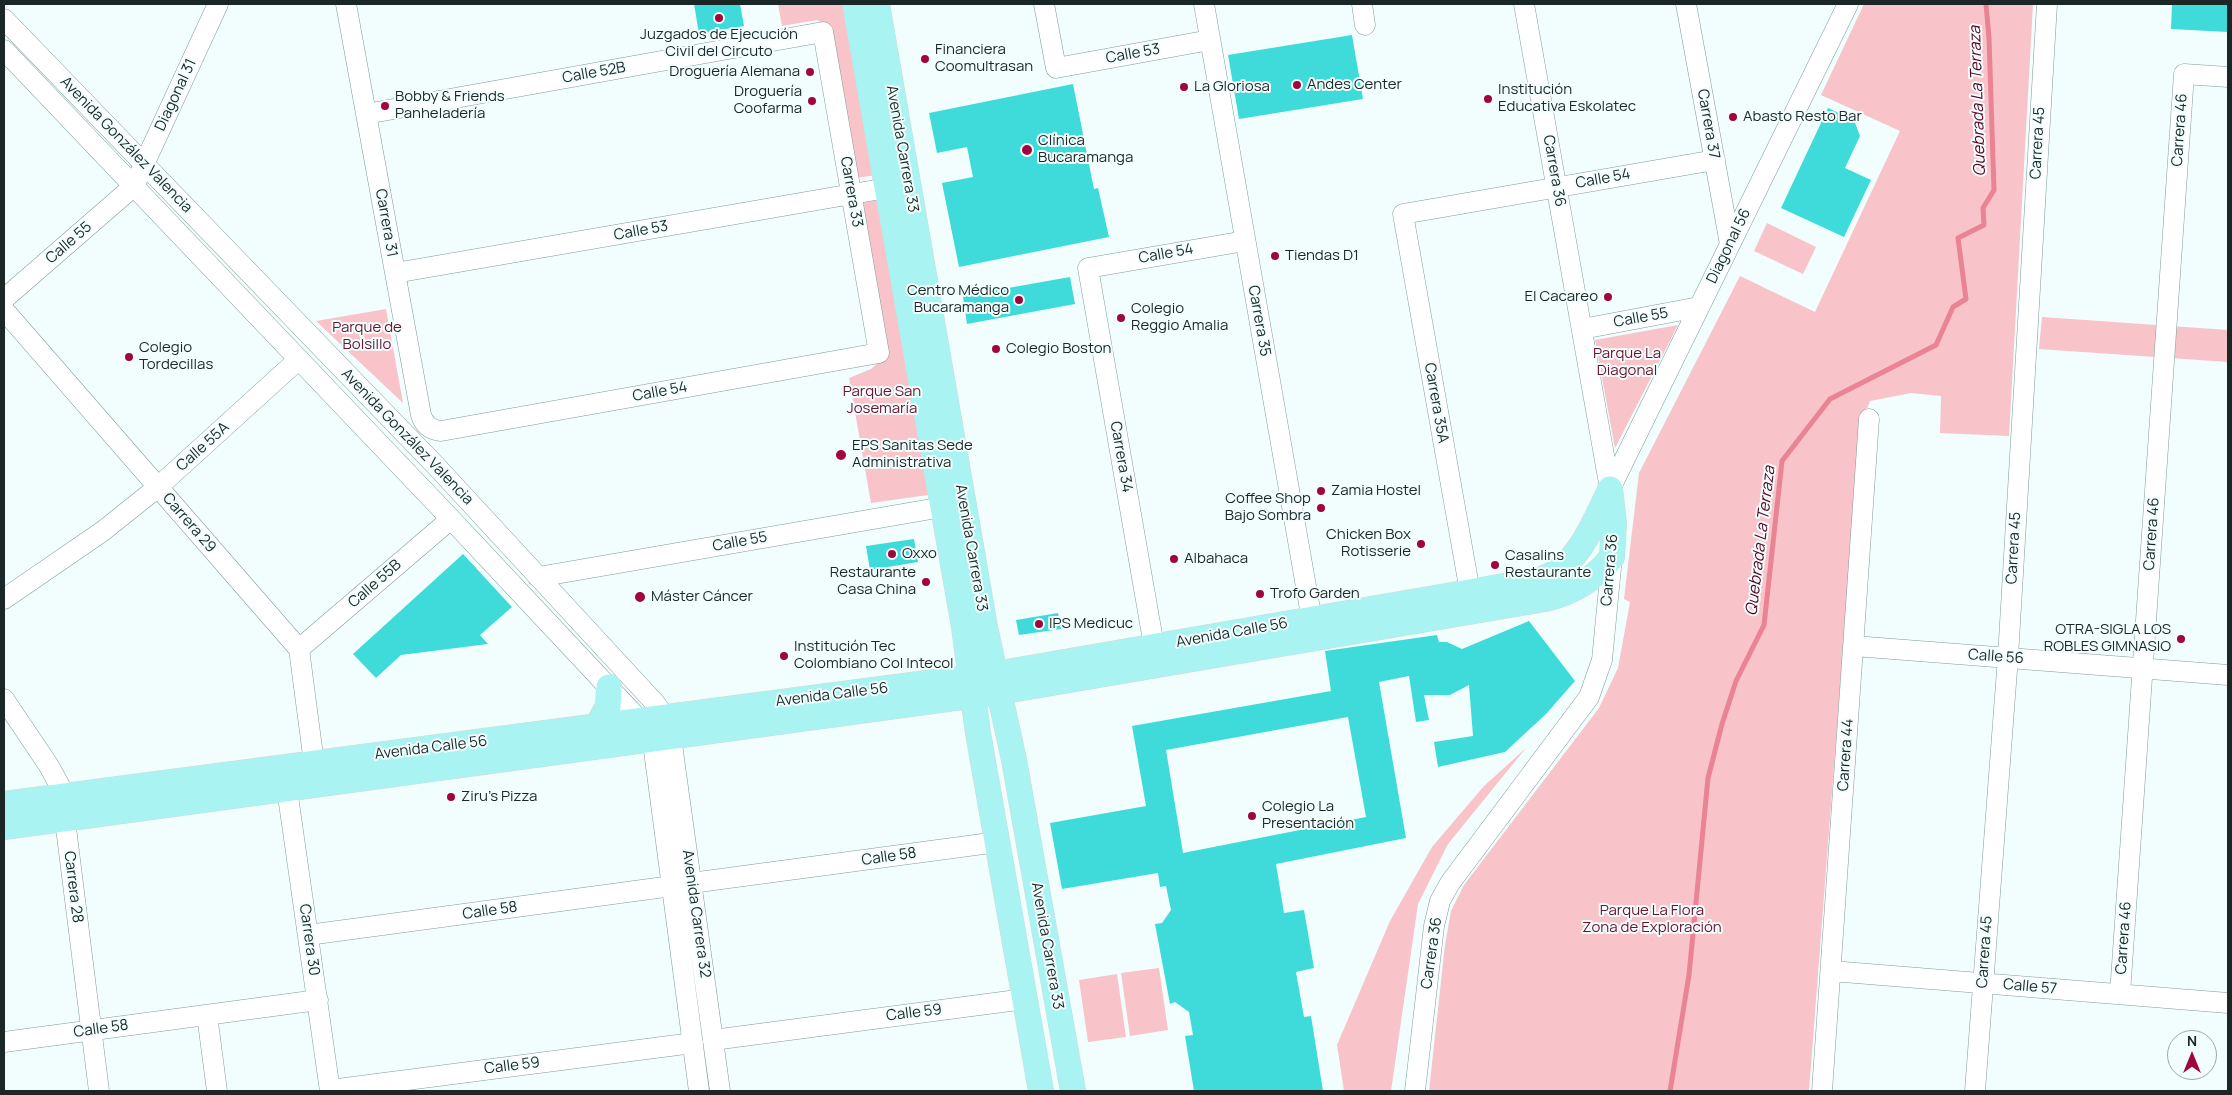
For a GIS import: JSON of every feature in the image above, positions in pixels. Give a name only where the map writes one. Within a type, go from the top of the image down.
[{"type":"main road","name":"Avenida Carrera 33","points":[[855,4],[964,627],[971,686],[1041,1091]]},
{"type":"main road","name":"Avenida Carrera 33","points":[[877,4],[983,617],[1014,760],[1073,1091]]},
{"type":"main road","name":"Avenida Calle 56","points":[[4,804],[64,808],[288,789],[657,728],[997,683],[1313,628],[1470,592],[1539,580],[1557,572],[1584,541],[1610,489]]},
{"type":"main road","name":"Carrera 36","points":[[1610,489],[1614,523],[1612,557]]},
{"type":"main road","name":"Avenida Calle 56","points":[[997,683],[1154,646],[1313,628],[1553,597],[1586,582],[1612,557]]},
{"type":"main road","points":[[597,726],[608,706],[609,687]]},
{"type":"main road","name":"Avenida Calle 56","points":[[4,827],[64,808],[314,763],[597,726],[657,728]]},
{"type":"street","name":"Diagonal 31","points":[[134,186],[218,4]]},
{"type":"street","name":"Carrera 31","points":[[346,4],[422,420],[431,429],[441,431]]},
{"type":"street","name":"Calle 53","points":[[1044,4],[1056,68],[1210,40]]},
{"type":"street","name":"Carrera 35","points":[[1204,4],[1313,628]]},
{"type":"street","points":[[1362,4],[1366,25]]},
{"type":"street","name":"Carrera 36","points":[[1524,4],[1610,489]]},
{"type":"street","name":"Carrera 37","points":[[1686,4],[1730,244]]},
{"type":"street","name":"Diagonal 56","points":[[1610,489],[1848,4]]},
{"type":"street","name":"Carrera 45","points":[[1975,1091],[2008,657],[2047,4]]},
{"type":"street","name":"Avenida González Valencia","points":[[4,19],[437,467],[655,703],[657,728]]},
{"type":"street","name":"Calle 52B","points":[[366,114],[823,32]]},
{"type":"street","name":"Carrera 33","points":[[823,32],[878,353]]},
{"type":"street","name":"Avenida González Valencia","points":[[4,50],[609,687],[657,728]]},
{"type":"street","name":"Carrera 46","points":[[2120,994],[2184,74],[2228,77]]},
{"type":"street","name":"Calle 54","points":[[1403,214],[1714,160]]},
{"type":"street","name":"Calle 55","points":[[4,299],[134,186]]},
{"type":"street","name":"Calle 53","points":[[395,273],[887,188]]},
{"type":"street","name":"Carrera 35A","points":[[1403,214],[1470,592]]},
{"type":"street","name":"Calle 54","points":[[1088,268],[1245,241]]},
{"type":"street","name":"Carrera 34","points":[[1088,268],[1154,646]]},
{"type":"street","name":"Calle 55","points":[[1582,329],[1699,307]]},
{"type":"street","name":"Carrera 29","points":[[4,310],[299,649]]},
{"type":"street","name":"Calle 54","points":[[441,431],[878,353]]},
{"type":"street","name":"Calle 55A","points":[[4,599],[103,531],[158,487],[299,360]]},
{"type":"street","points":[[383,412],[403,415],[409,413],[419,404]]},
{"type":"street","name":"Carrera 44","points":[[1822,1091],[1869,419]]},
{"type":"street","points":[[437,467],[434,445],[441,431]]},
{"type":"street","name":"Calle 55","points":[[538,577],[943,507]]},
{"type":"street","name":"Calle 55B","points":[[299,649],[451,519]]},
{"type":"street","name":"Carrera 36","points":[[1415,1091],[1434,926],[1440,901],[1450,883],[1589,697],[1602,660],[1612,557]]},
{"type":"street","name":"Calle 56","points":[[1854,646],[2228,675]]},
{"type":"street","points":[[299,649],[314,763]]},
{"type":"street","name":"Carrera 28","points":[[4,699],[56,778],[64,808],[99,1091]]},
{"type":"street","name":"Avenida Carrera 32","points":[[657,728],[682,885],[713,1040],[720,1091]]},
{"type":"street","name":"Carrera 30","points":[[288,789],[330,1091]]},
{"type":"street","name":"Calle 58","points":[[308,935],[998,842]]},
{"type":"street","name":"Avenida Carrera 32","points":[[682,885],[693,1042],[699,1091]]},
{"type":"street","name":"Calle 57","points":[[1831,971],[2228,1002]]},
{"type":"street","name":"Calle 59","points":[[713,1040],[1025,999]]},
{"type":"street","name":"Calle 58","points":[[4,1042],[318,1000]]},
{"type":"street","points":[[207,1015],[217,1091]]},
{"type":"street","name":"Calle 59","points":[[330,1091],[693,1042]]},
{"type":"green space","points":[[778,4],[846,4],[877,175],[856,178],[828,26],[817,20],[782,26]]},
{"type":"green space","name":"Parque La Flora Zona de Exploración","points":[[1864,4],[2033,4],[2009,436],[1940,433],[1941,396],[1911,393],[1870,401],[1860,427],[1809,1091],[1429,1091],[1445,945],[1451,911],[1464,885],[1599,708],[1618,668],[1630,602],[1624,599],[1639,473],[1740,276],[1815,312],[1900,131],[1821,95]]},
{"type":"green space","name":"Parque San Josemaría","points":[[879,200],[928,495],[871,503],[849,378],[871,369],[885,357],[861,203]]},
{"type":"green space","points":[[1767,223],[1816,247],[1803,274],[1754,251]]},
{"type":"green space","name":"Parque de Bolsillo","points":[[386,309],[403,403],[316,321]]},
{"type":"green space","points":[[2042,317],[2228,330],[2228,362],[2039,349]]},
{"type":"green space","name":"Parque La Diagonal","points":[[1678,325],[1615,448],[1595,340]]},
{"type":"green space","points":[[1526,748],[1448,844],[1418,904],[1391,1091],[1344,1091],[1337,1045],[1390,921],[1432,847],[1484,786]]},
{"type":"green space","points":[[1159,968],[1168,1030],[1130,1036],[1121,973]]},
{"type":"green space","points":[[1117,974],[1126,1037],[1088,1042],[1079,980]]},
{"type":"building","name":"Juzgados de Ejecución Civil del Circuto","points":[[694,4],[740,4],[744,26],[699,34]]},
{"type":"building","points":[[2172,4],[2228,4],[2228,32],[2171,29]]},
{"type":"building","name":"Andes Center","points":[[1352,35],[1363,99],[1239,119],[1228,55]]},
{"type":"building","name":"Clínica Bucaramanga","points":[[1073,84],[1094,189],[1098,188],[1109,237],[959,267],[942,183],[973,177],[967,147],[937,153],[929,113]]},
{"type":"building","points":[[1828,108],[1854,120],[1860,136],[1845,168],[1871,180],[1844,237],[1781,208]]},
{"type":"building","name":"Centro Médico Bucaramanga","points":[[1070,277],[1075,304],[967,324],[963,296]]},
{"type":"building","name":"Oxxo","points":[[914,539],[918,562],[870,570],[866,546]]},
{"type":"building","points":[[463,554],[512,607],[480,635],[488,644],[401,655],[376,678],[353,654]]},
{"type":"building","name":"IPS Medicuc","points":[[1058,613],[1061,629],[1019,635],[1016,620]]},
{"type":"building","points":[[1529,621],[1575,681],[1546,714],[1505,752],[1438,767],[1434,742],[1473,736],[1469,685],[1450,695],[1424,695],[1429,720],[1416,722],[1409,676],[1379,682],[1406,838],[1276,864],[1284,913],[1304,910],[1314,968],[1296,972],[1304,1017],[1311,1016],[1323,1091],[1194,1091],[1185,1036],[1193,1035],[1189,1012],[1175,1002],[1170,1004],[1155,924],[1162,923],[1171,910],[1166,886],[1160,887],[1158,873],[1062,889],[1050,823],[1146,806],[1132,726],[1331,691],[1325,651],[1437,635],[1439,642],[1447,642],[1462,649]],"holes":[[[1348,717],[1366,817],[1183,853],[1166,750]]]},
{"type":"waterway","name":"Quebrada La Terraza","points":[[1670,1091],[1689,975],[1708,778],[1722,724],[1736,681],[1764,625],[1782,461],[1830,399],[1936,345],[1953,307],[1966,299],[1958,238],[1984,225],[1983,208],[1994,190],[1989,38],[1986,4]]},
{"type":"place","name":"Juzgados de Ejecución Civil del Circuto","points":[[719,18]]},
{"type":"place","name":"Financiera Coomultrasan","points":[[925,59]]},
{"type":"place","name":"Droguería Alemana","points":[[810,72]]},
{"type":"place","name":"Andes Center","points":[[1297,85]]},
{"type":"place","name":"La Gloriosa","points":[[1184,87]]},
{"type":"place","name":"Institución Educativa Eskolatec","points":[[1488,99]]},
{"type":"place","name":"Droguería Coofarma","points":[[812,101]]},
{"type":"place","name":"Bobby & Friends Panheladería","points":[[385,106]]},
{"type":"place","name":"Abasto Resto Bar","points":[[1733,117]]},
{"type":"place","name":"Clínica Bucaramanga","points":[[1027,150]]},
{"type":"place","name":"Tiendas D1","points":[[1275,256]]},
{"type":"place","name":"El Cacareo","points":[[1608,297]]},
{"type":"place","name":"Centro Médico Bucaramanga","points":[[1019,300]]},
{"type":"place","name":"Colegio Reggio Amalia","points":[[1121,318]]},
{"type":"place","name":"Colegio Boston","points":[[996,349]]},
{"type":"place","name":"Colegio Tordecillas","points":[[129,357]]},
{"type":"place","name":"EPS Sanitas Sede Administrativa","points":[[841,455]]},
{"type":"place","name":"Zamia Hostel","points":[[1321,491]]},
{"type":"place","name":"Coffee Shop Bajo Sombra","points":[[1321,508]]},
{"type":"place","name":"Chicken Box Rotisserie","points":[[1421,544]]},
{"type":"place","name":"Oxxo","points":[[892,554]]},
{"type":"place","name":"Albahaca","points":[[1174,559]]},
{"type":"place","name":"Casalins Restaurante","points":[[1495,565]]},
{"type":"place","name":"Restaurante Casa China","points":[[926,582]]},
{"type":"place","name":"Trofo Garden","points":[[1260,594]]},
{"type":"place","name":"Máster Cáncer","points":[[640,597]]},
{"type":"place","name":"IPS Medicuc","points":[[1039,624]]},
{"type":"place","name":"OTRA-SIGLA LOS ROBLES GIMNASIO","points":[[2181,639]]},
{"type":"place","name":"Institución Tec Colombiano Col Intecol","points":[[784,656]]},
{"type":"place","name":"Ziru’s Pizza","points":[[451,797]]},
{"type":"place","name":"Colegio La Presentación","points":[[1252,816]]}]
